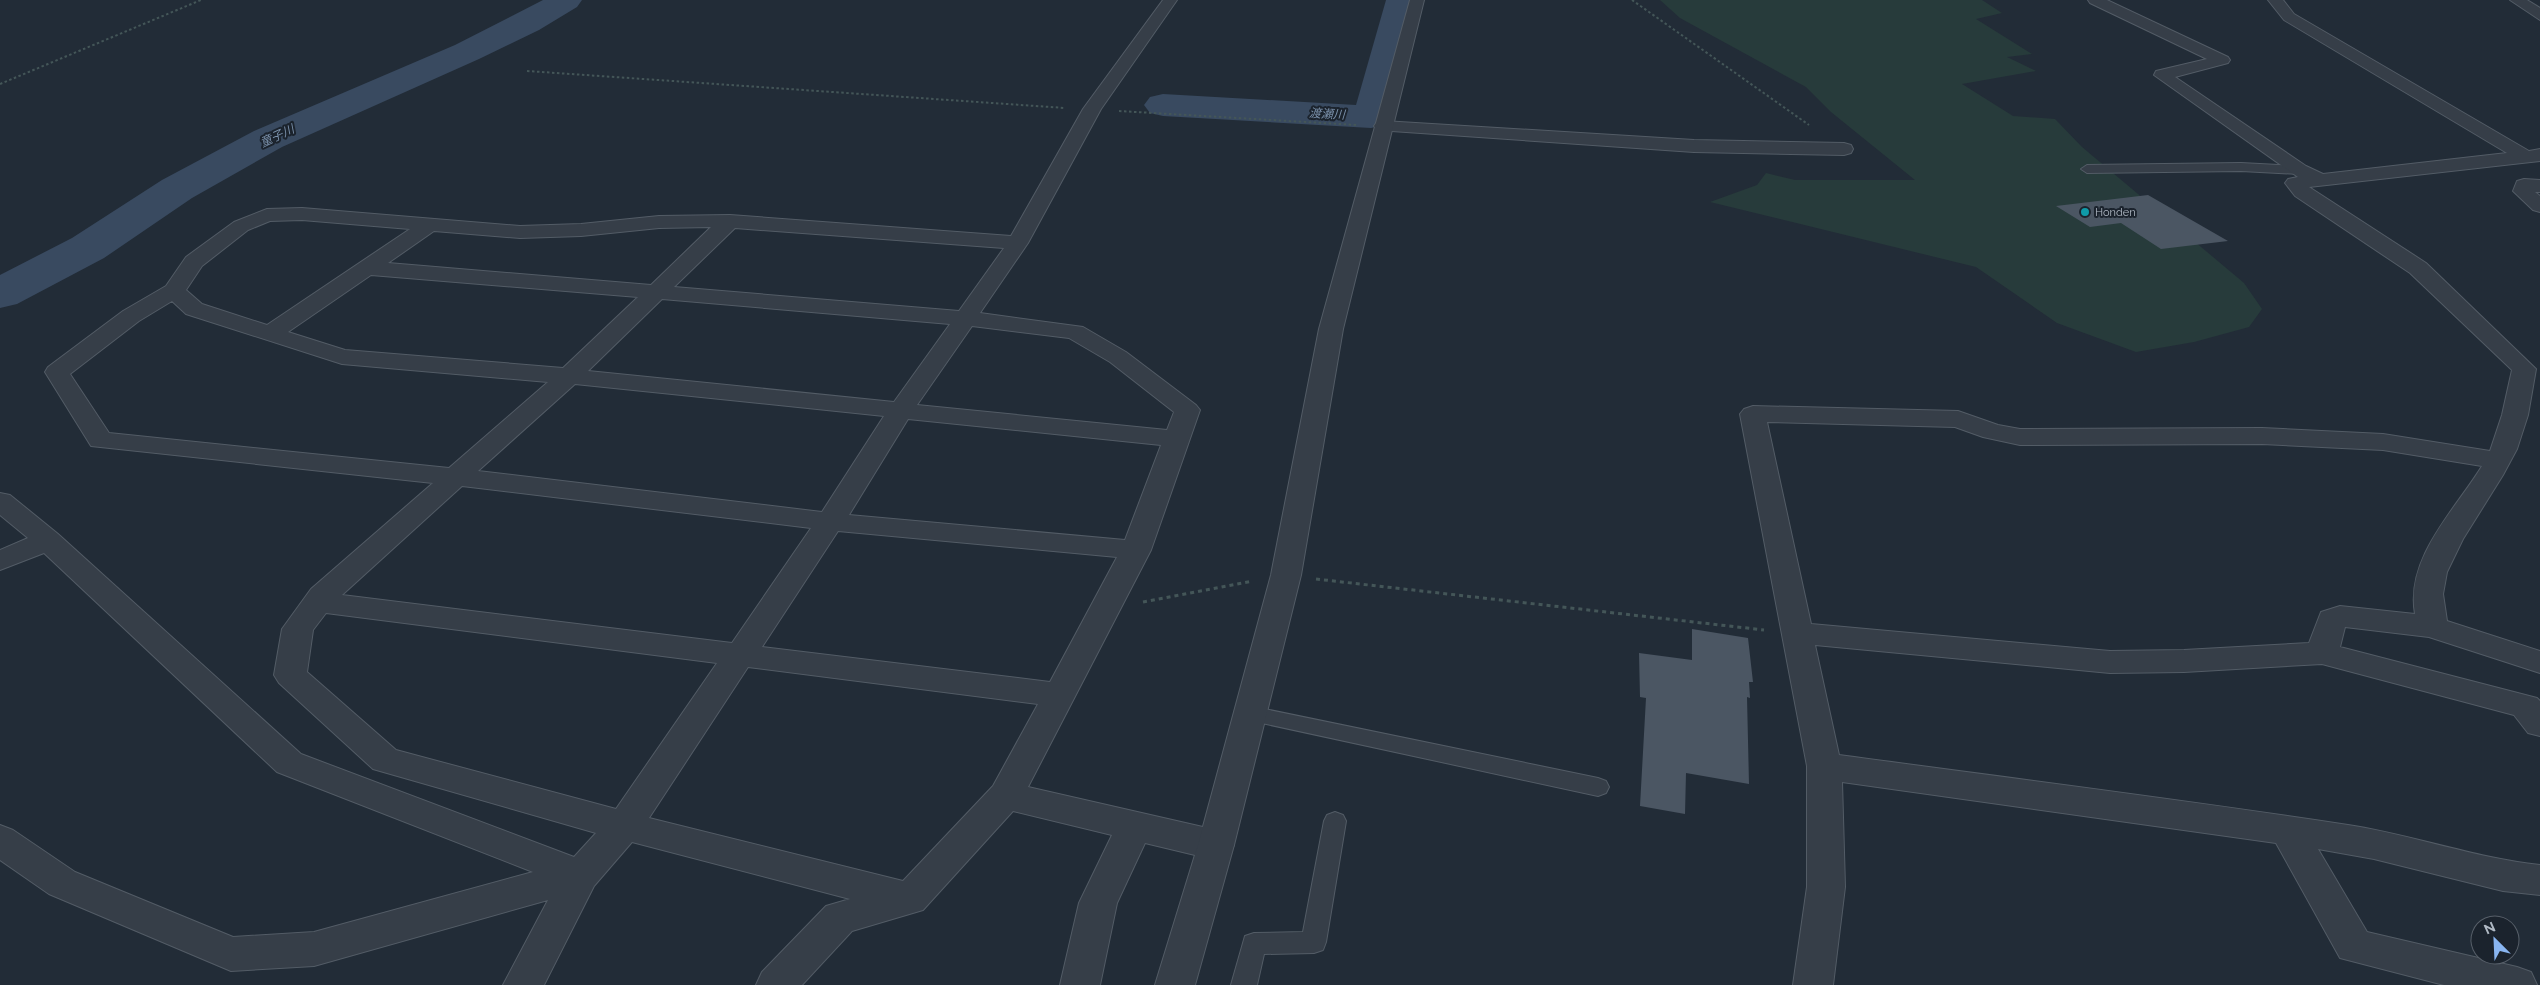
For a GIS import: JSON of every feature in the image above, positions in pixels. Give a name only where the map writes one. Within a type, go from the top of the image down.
[{"type":"street","points":[[523,985],[581,874],[624,826],[830,522],[902,410],[964,318],[1018,243],[1092,110],[1170,0]]},
{"type":"street","points":[[1175,985],[1216,845],[1286,575],[1331,329],[1383,126],[1396,90],[1418,0]]},
{"type":"street","points":[[2095,0],[2222,60],[2162,75],[2309,175]]},
{"type":"street","points":[[2275,0],[2289,17],[2533,156]]},
{"type":"street","points":[[2517,0],[2540,15]]},
{"type":"street","points":[[1383,126],[1694,146],[1844,149]]},
{"type":"street","points":[[2432,627],[2428,592],[2432,574],[2452,534],[2498,460],[2514,426],[2524,369],[2418,268],[2302,192],[2295,183],[2309,175],[2533,156]]},
{"type":"street","points":[[2540,186],[2524,185],[2523,191],[2540,206]]},
{"type":"street","points":[[1018,243],[730,221],[659,222],[581,230],[520,232],[302,214],[267,215],[227,235],[194,262],[174,291],[130,316],[57,372],[100,440],[458,477],[830,522],[1136,550]]},
{"type":"street","points":[[730,221],[569,376],[318,602],[298,630],[290,675],[385,760],[624,826],[910,899]]},
{"type":"street","points":[[269,334],[370,268],[431,224]]},
{"type":"street","points":[[370,268],[657,290],[964,318],[1075,332],[1118,357],[1187,410],[1136,550],[1006,796],[910,899],[840,918],[776,985]]},
{"type":"street","points":[[174,291],[194,309],[342,357],[569,376],[1176,439]]},
{"type":"street","points":[[1814,985],[1826,887],[1824,766],[1753,414],[1958,419],[1992,432],[2020,437],[2262,436],[2383,442],[2498,460]]},
{"type":"street","points":[[0,501],[48,540],[290,763],[581,874]]},
{"type":"street","points":[[0,561],[48,540]]},
{"type":"street","points":[[318,602],[1060,695]]},
{"type":"street","points":[[2322,653],[2332,618],[2340,616],[2432,627],[2540,662]]},
{"type":"street","points":[[1797,633],[2110,662],[2184,661],[2322,653],[2525,706],[2540,724]]},
{"type":"street","points":[[1824,766],[2287,830],[2374,844],[2503,876],[2540,880]]},
{"type":"street","points":[[1006,796],[1216,845]]},
{"type":"street","points":[[1080,985],[1098,902],[1134,826]]},
{"type":"street","points":[[2287,830],[2354,946],[2517,985]]},
{"type":"street","points":[[0,840],[62,883],[231,954],[314,949],[581,874]]},
{"type":"lane","points":[[2087,169],[2241,167],[2309,175]]},
{"type":"lane","points":[[1250,714],[1598,787]]},
{"type":"lane","points":[[1244,985],[1254,944],[1314,942],[1335,821]]},
{"type":"path","points":[[0,84],[201,0]]},
{"type":"path","points":[[1632,0],[1844,149]]},
{"type":"path","points":[[527,71],[1092,110],[1383,126]]},
{"type":"path","points":[[1103,610],[1286,575],[1797,633]]},
{"type":"green space","points":[[1660,0],[1982,0],[2002,13],[1976,19],[2032,54],[2007,57],[2036,71],[1962,84],[2013,116],[2055,119],[2082,147],[2244,283],[2262,309],[2249,327],[2194,342],[2136,352],[2057,323],[1976,267],[1710,202],[1757,185],[1766,173],[1795,180],[1915,180],[1831,112],[1806,87],[1680,18]]},
{"type":"building","points":[[2148,195],[2228,241],[2161,249],[2121,223],[2090,227],[2056,206]]},
{"type":"building","points":[[1692,629],[1748,638],[1753,682],[1749,682],[1750,698],[1747,697],[1749,784],[1686,773],[1685,814],[1640,806],[1646,698],[1640,697],[1639,653],[1692,660]]},
{"type":"waterway","name":"童子川","points":[[0,294],[88,248],[177,189],[268,139],[467,52],[527,23],[566,0]]},
{"type":"waterway","name":"渡瀬川","points":[[1163,105],[1371,117],[1402,0]]},
{"type":"place","name":"Honden","points":[[2085,212]]}]
